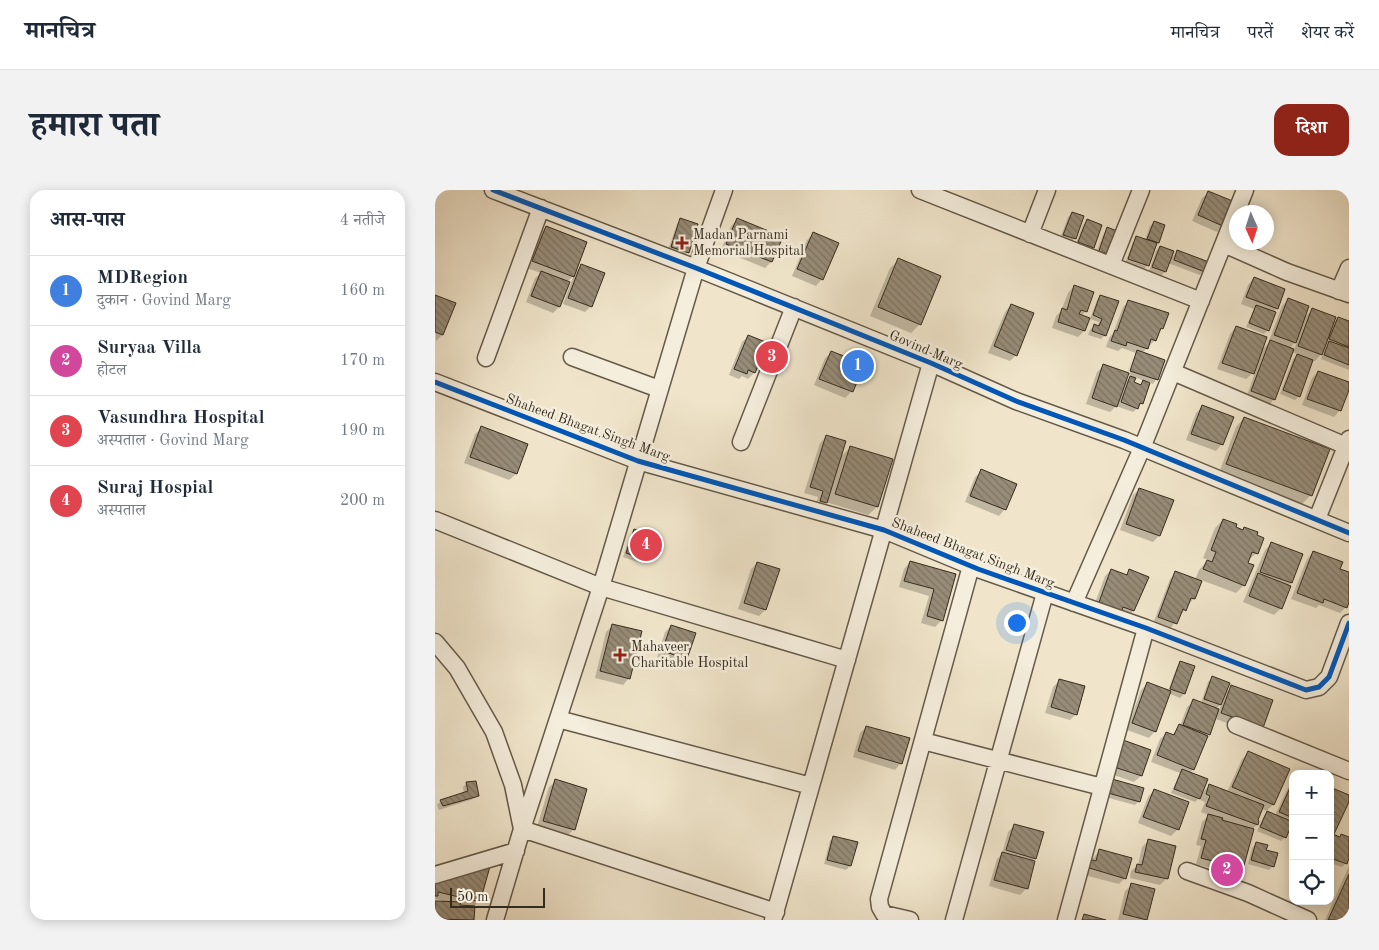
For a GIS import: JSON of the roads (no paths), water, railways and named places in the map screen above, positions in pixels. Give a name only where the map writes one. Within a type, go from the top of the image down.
[{"type":"street","name":"Govind Marg","points":[[493,190],[794,307],[931,363],[1016,401],[1143,448],[1349,532]]},
{"type":"street","points":[[495,920],[522,829],[601,587],[696,268],[725,190]]},
{"type":"street","points":[[920,190],[1201,301]]},
{"type":"street","points":[[1030,234],[1047,190]]},
{"type":"street","points":[[1111,265],[1141,190]]},
{"type":"street","points":[[1074,603],[1143,448],[1245,190]]},
{"type":"street","points":[[486,358],[541,208]]},
{"type":"street","points":[[1224,244],[1287,272],[1344,293],[1349,268]]},
{"type":"street","points":[[741,442],[794,307]]},
{"type":"street","points":[[572,357],[659,389]]},
{"type":"street","points":[[522,829],[774,916],[931,363]]},
{"type":"street","points":[[1173,372],[1348,443],[1317,520]]},
{"type":"street","name":"Shaheed Bhagat Singh Marg","points":[[435,382],[638,462],[883,530],[971,566],[1146,628],[1306,690],[1319,687],[1329,676],[1349,624]]},
{"type":"street","points":[[435,520],[601,587],[847,660]]},
{"type":"street","points":[[910,920],[884,914],[880,907],[879,899],[971,566]]},
{"type":"street","points":[[954,920],[1045,593]]},
{"type":"street","points":[[1066,920],[1146,628]]},
{"type":"street","points":[[435,642],[457,668],[494,732],[513,785],[522,829]]},
{"type":"street","points":[[558,719],[811,786]]},
{"type":"street","points":[[1236,725],[1349,771]]},
{"type":"street","points":[[923,741],[1102,787]]},
{"type":"street","points":[[435,875],[516,851]]},
{"type":"street","points":[[1187,871],[1248,893],[1308,920]]},
{"type":"place","name":"Madan Parnami Memorial Hospital","points":[[682,243]]},
{"type":"place","name":"Vasundhra Hospital","points":[[772,357]]},
{"type":"place","name":"MDRegion","points":[[858,366]]},
{"type":"place","name":"Suraj Hospial","points":[[646,545]]},
{"type":"place","name":"Mahaveer Charitable Hospital","points":[[620,655]]},
{"type":"place","name":"Suryaa Villa","points":[[1227,870]]}]
